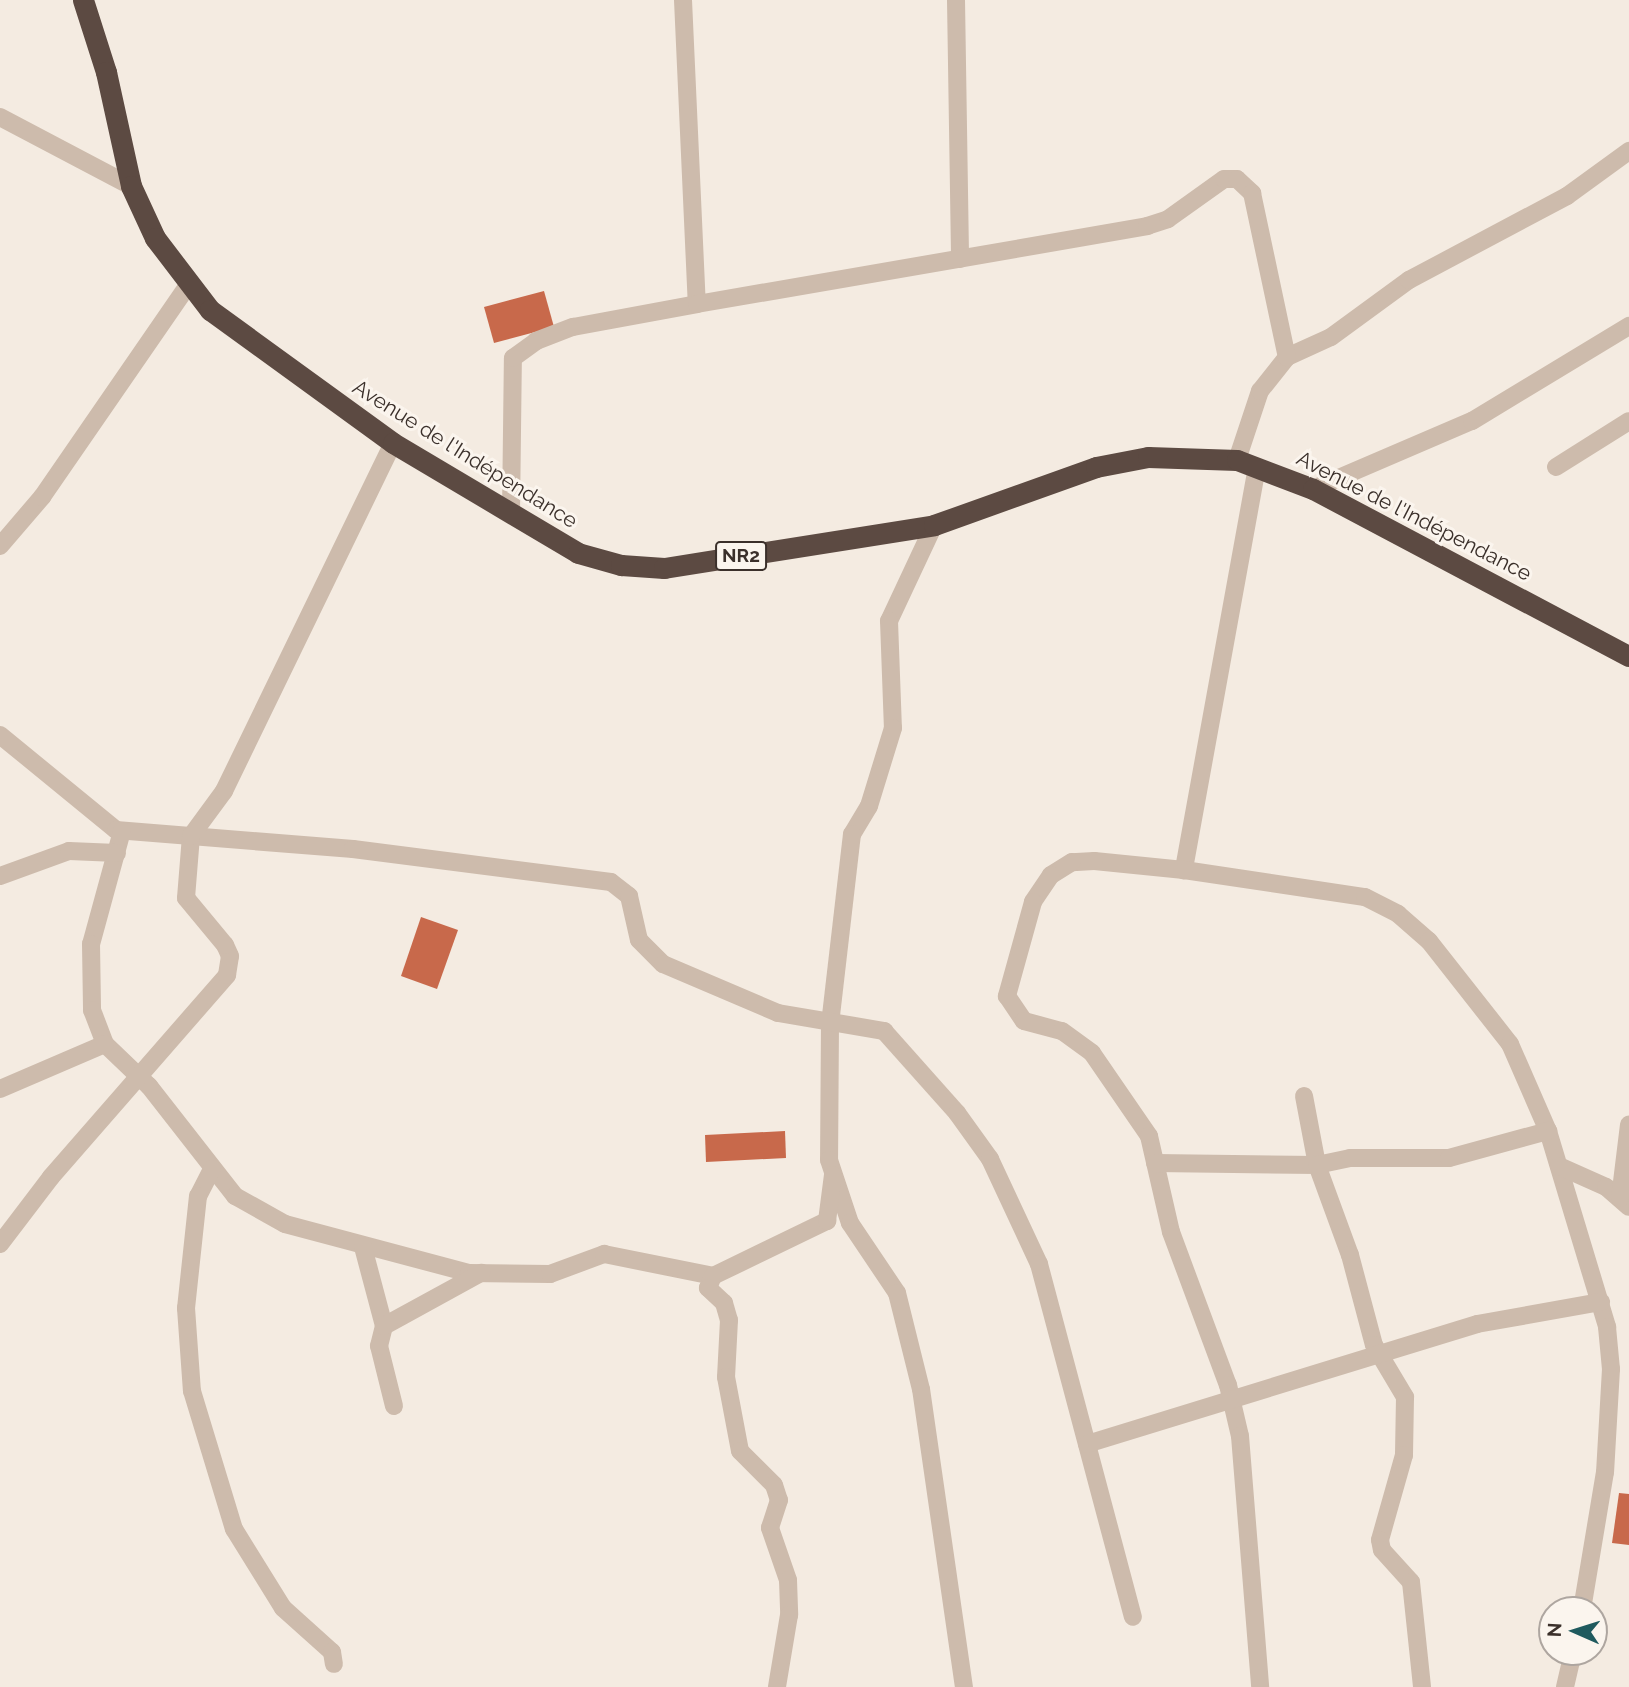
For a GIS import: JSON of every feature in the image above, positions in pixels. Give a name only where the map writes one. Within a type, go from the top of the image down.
[{"type":"highway","name":"Avenue de l'Indépendance","points":[[83,0],[106,72],[131,186],[155,238],[188,285],[269,357],[393,443],[578,553],[664,568],[934,525],[1096,467],[1148,457],[1247,464],[1312,489],[1629,656]]},
{"type":"street","points":[[683,0],[696,304]]},
{"type":"street","points":[[956,0],[960,259]]},
{"type":"street","points":[[0,117],[131,186]]},
{"type":"street","points":[[1184,870],[1260,391],[1287,357],[1331,337],[1409,280],[1567,196],[1629,151]]},
{"type":"street","points":[[511,513],[513,359],[536,341],[573,327],[1147,226],[1168,219],[1224,179],[1237,179],[1252,193],[1287,357]]},
{"type":"street","points":[[0,545],[42,497],[188,285]]},
{"type":"street","points":[[1312,489],[1472,421],[1629,326]]},
{"type":"street","points":[[1556,467],[1629,421]]},
{"type":"street","points":[[0,1244],[231,966],[225,945],[186,898],[191,836],[224,791],[393,443]]},
{"type":"street","points":[[934,525],[889,621],[893,728],[869,806],[852,834],[830,1023],[829,1160],[858,1232],[897,1293],[920,1389],[964,1687]]},
{"type":"street","points":[[0,735],[122,831],[536,869],[611,882],[629,896],[639,940],[663,964],[778,1013],[870,1027],[902,1046],[990,1159],[1039,1264],[1133,1617]]},
{"type":"street","points":[[122,831],[90,944],[92,1010],[105,1044],[138,1077],[235,1196],[285,1224],[363,1247],[481,1273],[550,1273],[604,1254],[713,1276],[822,1223],[858,1232]]},
{"type":"street","points":[[0,876],[69,850],[117,853]]},
{"type":"street","points":[[1261,1687],[1249,1506],[1231,1400],[1171,1232],[1155,1163],[1142,1123],[1092,1053],[1062,1031],[1024,1021],[1007,996],[1033,902],[1051,875],[1072,862],[1094,861],[1184,870],[1365,897],[1398,914],[1429,940],[1510,1044],[1548,1130],[1601,1302],[1611,1369],[1605,1472],[1584,1596]]},
{"type":"street","points":[[0,1089],[105,1044]]},
{"type":"street","points":[[1304,1096],[1317,1165],[1380,1355],[1405,1397],[1406,1432],[1381,1550],[1411,1582],[1422,1687]]},
{"type":"street","points":[[1559,1166],[1624,1202],[1629,1125]]},
{"type":"street","points":[[1155,1163],[1317,1165],[1350,1158],[1449,1158],[1548,1130]]},
{"type":"street","points":[[822,1223],[833,1168]]},
{"type":"street","points":[[212,1169],[198,1196],[186,1308],[192,1391],[234,1529],[283,1608],[332,1652],[334,1664]]},
{"type":"street","points":[[363,1247],[384,1326],[379,1346],[394,1406]]},
{"type":"street","points":[[384,1326],[481,1273]]},
{"type":"street","points":[[713,1276],[708,1288],[723,1303],[729,1320],[726,1377],[740,1451],[774,1485],[779,1500],[770,1528],[788,1580],[789,1615],[777,1687]]},
{"type":"street","points":[[1087,1444],[1477,1324],[1601,1302]]},
{"type":"street","points":[[1565,1687],[1570,1666]]},
{"type":"building","points":[[544,291],[554,327],[494,343],[484,307]]},
{"type":"building","points":[[421,917],[458,930],[437,989],[401,976]]},
{"type":"building","points":[[785,1131],[786,1158],[706,1162],[705,1135]]},
{"type":"building","points":[[1619,1493],[1629,1494],[1629,1545],[1612,1543]]}]
